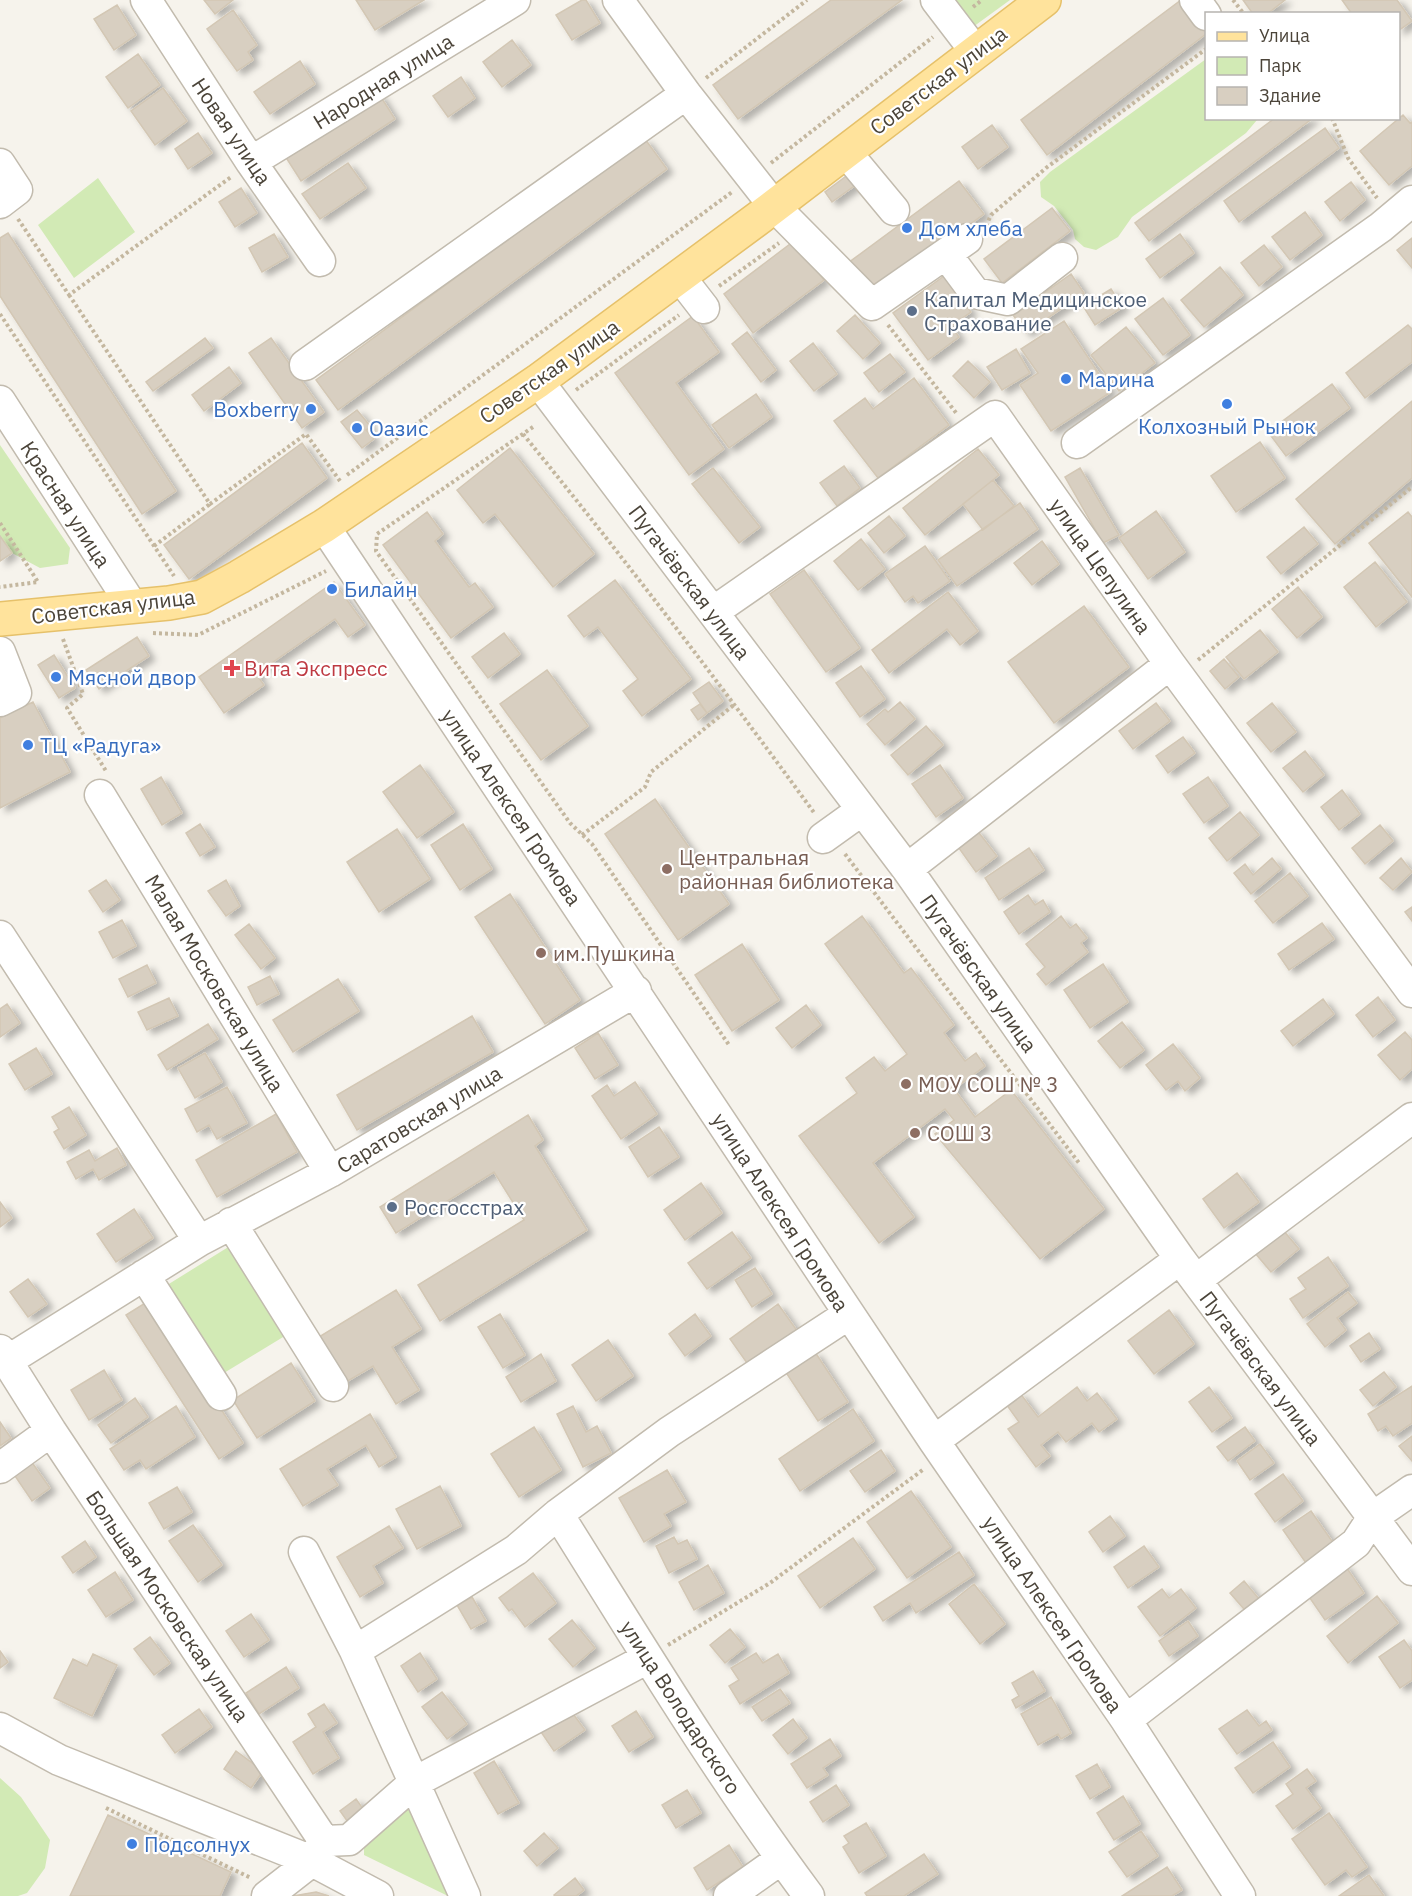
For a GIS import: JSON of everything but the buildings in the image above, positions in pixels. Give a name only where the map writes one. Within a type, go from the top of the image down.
[{"type":"main road","name":"Советская улица","points":[[0,619],[202,597],[324,526],[538,381],[694,295],[774,206],[1044,0]]},
{"type":"street","name":"Новая улица","points":[[146,0],[251,162],[320,261]]},
{"type":"street","name":"Народная улица","points":[[251,162],[515,0]]},
{"type":"street","points":[[618,0],[686,94],[745,182],[774,206],[872,305],[957,247],[975,293],[1008,300],[1062,258]]},
{"type":"street","points":[[1195,0],[1205,14]]},
{"type":"street","points":[[944,11],[975,51]]},
{"type":"street","points":[[305,365],[686,94]]},
{"type":"street","points":[[846,151],[894,210]]},
{"type":"street","points":[[0,165],[17,190],[2,201]]},
{"type":"street","points":[[1077,443],[1402,209]]},
{"type":"street","name":"Пугачёвская улица","points":[[538,381],[907,869],[1188,1270],[1412,1570]]},
{"type":"street","name":"Красная улица","points":[[0,401],[133,606]]},
{"type":"street","name":"улица Цепулина","points":[[713,612],[994,416],[1174,670],[1412,992]]},
{"type":"street","name":"улица Алексея Громова","points":[[324,526],[939,1448],[1126,1720],[1240,1896]]},
{"type":"street","points":[[0,652],[16,693],[0,701]]},
{"type":"street","points":[[907,869],[1174,670]]},
{"type":"street","name":"Малая Московская улица","points":[[100,795],[330,1172]]},
{"type":"street","points":[[823,838],[862,810]]},
{"type":"street","points":[[0,936],[199,1241]]},
{"type":"street","name":"Саратовская улица","points":[[3,1355],[231,1223],[330,1172],[636,992]]},
{"type":"street","points":[[939,1448],[1188,1270],[1412,1118]]},
{"type":"street","points":[[231,1223],[333,1386]]},
{"type":"street","points":[[144,1275],[220,1395]]},
{"type":"street","points":[[355,1652],[516,1550],[558,1514],[669,1432],[849,1314]]},
{"type":"street","name":"Большая Московская улица","points":[[3,1355],[318,1851]]},
{"type":"street","points":[[0,1468],[51,1431]]},
{"type":"street","points":[[1126,1720],[1356,1543],[1373,1517],[1412,1490]]},
{"type":"street","name":"улица Володарского","points":[[558,1514],[648,1658],[781,1859],[809,1896]]},
{"type":"street","points":[[304,1552],[355,1652],[465,1896]]},
{"type":"street","points":[[267,1896],[318,1851],[349,1840],[415,1782],[648,1658]]},
{"type":"street","points":[[0,1728],[58,1760],[318,1851],[378,1896]]},
{"type":"street","points":[[729,1896],[781,1859]]},
{"type":"path","points":[[686,94],[807,0]]},
{"type":"path","points":[[330,488],[745,182],[944,11],[982,0]]},
{"type":"path","points":[[1233,0],[1242,12]]},
{"type":"path","points":[[957,247],[987,226],[991,215],[1046,168],[1205,50]]},
{"type":"path","points":[[1333,120],[1348,158],[1402,209]]},
{"type":"path","points":[[69,295],[251,162]]},
{"type":"path","points":[[2,201],[69,295],[210,504]]},
{"type":"path","points":[[568,396],[694,295],[780,242]]},
{"type":"path","points":[[872,305],[971,432]]},
{"type":"path","points":[[0,314],[178,581]]},
{"type":"path","points":[[533,427],[377,534],[376,551],[570,823],[592,844],[729,1045]]},
{"type":"path","points":[[154,546],[306,434],[340,481]]},
{"type":"path","points":[[1174,670],[1412,487]]},
{"type":"path","points":[[0,523],[38,582],[0,587]]},
{"type":"path","points":[[60,631],[83,694],[67,708],[110,778],[100,795]]},
{"type":"path","points":[[582,835],[645,787],[651,772],[735,704]]},
{"type":"path","points":[[648,1658],[770,1583],[939,1448]]},
{"type":"green space","points":[[951,0],[1010,0],[962,35]]},
{"type":"green space","points":[[1205,60],[1205,120],[1257,120],[1246,133],[1132,217],[1118,237],[1096,250],[1084,247],[1075,239],[1073,230],[1054,206],[1041,197],[1040,182],[1050,172]]},
{"type":"green space","points":[[98,178],[135,232],[74,278],[38,225]]},
{"type":"green space","points":[[0,445],[70,548],[68,564],[40,568],[12,553],[0,536]]},
{"type":"green space","points":[[238,1241],[293,1331],[219,1376],[164,1287]]},
{"type":"green space","points":[[0,1778],[21,1797],[50,1840],[45,1868],[27,1893],[18,1896],[0,1896]]},
{"type":"green space","points":[[416,1805],[456,1889],[448,1896],[364,1855],[364,1839],[406,1806]]},
{"type":"place","name":"Дом хлеба","points":[[907,228]]},
{"type":"place","name":"Капитал Медицинское Страхование","points":[[912,311]]},
{"type":"place","name":"Марина","points":[[1066,379]]},
{"type":"place","name":"Колхозный Рынок","points":[[1227,404]]},
{"type":"place","name":"Boxberry","points":[[311,409]]},
{"type":"place","name":"Оазис","points":[[357,428]]},
{"type":"place","name":"Билайн","points":[[332,589]]},
{"type":"place","name":"Вита Экспресс","points":[[232,668]]},
{"type":"place","name":"Мясной двор","points":[[56,677]]},
{"type":"place","name":"ТЦ «Радуга»","points":[[28,745]]},
{"type":"place","name":"Центральная районная библиотека","points":[[667,869]]},
{"type":"place","name":"им.Пушкина","points":[[541,953]]},
{"type":"place","name":"МОУ СОШ № 3","points":[[906,1084]]},
{"type":"place","name":"СОШ 3","points":[[915,1133]]},
{"type":"place","name":"Росгосстрах","points":[[392,1207]]},
{"type":"place","name":"Подсолнух","points":[[132,1844]]}]
